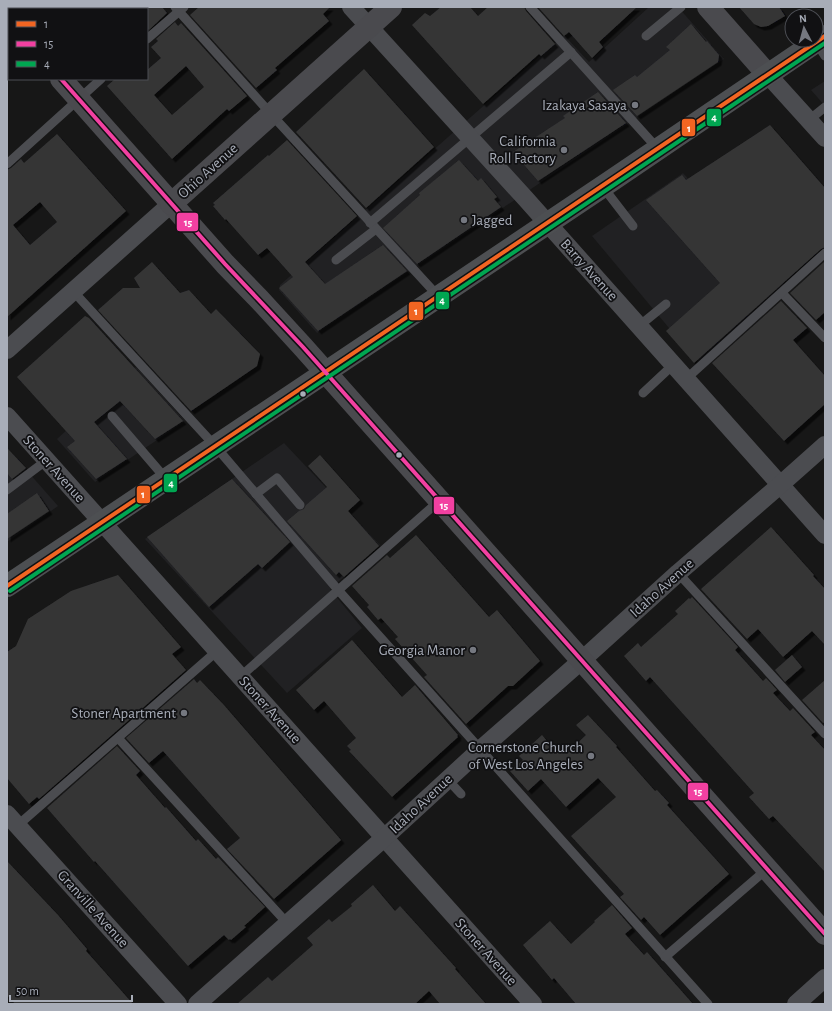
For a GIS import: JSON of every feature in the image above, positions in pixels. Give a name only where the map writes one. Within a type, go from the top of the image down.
[{"type":"main road","points":[[7,586],[768,75],[817,48]]},
{"type":"street","name":"Barry Avenue","points":[[351,7],[471,138],[825,535]]},
{"type":"street","name":"Ohio Avenue","points":[[7,350],[391,7]]},
{"type":"street","points":[[708,7],[825,138]]},
{"type":"street","points":[[61,80],[171,204],[325,373],[825,934]]},
{"type":"street","name":"Stoner Avenue","points":[[10,424],[47,460],[533,1004]]},
{"type":"street","name":"Idaho Avenue","points":[[197,1004],[384,838],[481,749],[582,661],[678,573],[825,444]]},
{"type":"street","name":"Granville Avenue","points":[[12,820],[178,1004]]},
{"type":"street","points":[[796,1004],[825,978]]},
{"type":"lane","points":[[530,7],[658,149]]},
{"type":"lane","points":[[646,36],[681,7]]},
{"type":"lane","points":[[148,38],[179,8],[271,114],[438,296]]},
{"type":"lane","points":[[336,260],[471,138],[571,52]]},
{"type":"lane","points":[[7,164],[100,80]]},
{"type":"lane","points":[[808,120],[825,107]]},
{"type":"lane","points":[[603,187],[633,226]]},
{"type":"lane","points":[[686,379],[825,253]]},
{"type":"lane","points":[[72,292],[216,447],[339,591],[708,1004]]},
{"type":"lane","points":[[782,293],[825,338]]},
{"type":"lane","points":[[639,326],[666,304]]},
{"type":"lane","points":[[643,393],[673,365]]},
{"type":"lane","points":[[112,416],[166,479]]},
{"type":"lane","points":[[8,488],[47,460]]},
{"type":"lane","points":[[256,494],[277,478],[300,505]]},
{"type":"lane","points":[[240,677],[439,501]]},
{"type":"lane","points":[[678,573],[825,734]]},
{"type":"lane","points":[[12,820],[118,738],[217,651]]},
{"type":"lane","points":[[118,738],[288,924]]},
{"type":"lane","points":[[448,780],[461,794]]},
{"type":"lane","points":[[665,957],[768,869]]},
{"type":"shaded area","points":[[649,7],[678,7],[724,59],[317,333],[279,290],[280,285],[564,35],[589,62]]},
{"type":"shaded area","points":[[825,81],[825,106],[811,90]]},
{"type":"shaded area","points":[[683,173],[785,286],[700,365],[592,236]]},
{"type":"shaded area","points":[[136,367],[185,421],[95,482],[57,439]]},
{"type":"shaded area","points":[[284,443],[380,545],[330,589],[362,628],[287,693],[145,539]]},
{"type":"shaded area","points":[[7,448],[58,506],[7,542]]},
{"type":"building","points":[[162,7],[167,13],[149,30],[148,8]]},
{"type":"building","points":[[199,7],[330,7],[323,14],[329,21],[275,68],[277,70],[256,88],[190,15]]},
{"type":"building","points":[[441,7],[470,7],[478,16],[488,7],[524,7],[555,44],[541,56],[539,54],[483,104],[412,25],[425,13],[430,16]]},
{"type":"building","points":[[538,7],[637,7],[599,42],[603,47],[592,58],[569,32],[564,36]]},
{"type":"building","points":[[739,7],[779,7],[784,14],[784,17],[768,26],[761,27],[754,24]]},
{"type":"building","points":[[175,22],[178,26],[181,23],[247,96],[229,111],[227,109],[172,159],[107,86],[114,80],[148,80],[148,69],[161,58],[151,47],[158,41],[156,39]],"holes":[[[186,66],[204,87],[172,115],[154,95]]]},
{"type":"building","points":[[691,24],[719,55],[718,62],[637,116],[613,90],[635,75],[637,77],[670,50],[666,47]]},
{"type":"building","points":[[364,69],[434,147],[366,208],[296,132]]},
{"type":"building","points":[[598,92],[626,123],[538,181],[513,152],[565,118],[563,116]]},
{"type":"building","points":[[770,125],[825,188],[825,247],[694,363],[666,331],[720,283],[646,200],[682,175],[686,180]]},
{"type":"building","points":[[57,134],[126,211],[7,317],[7,170],[21,159],[24,163]],"holes":[[[40,202],[57,222],[30,245],[13,225]]]},
{"type":"building","points":[[287,140],[357,216],[305,262],[325,284],[383,245],[407,271],[318,331],[279,288],[293,277],[267,248],[258,255],[213,206],[215,205],[213,203]]},
{"type":"building","points":[[459,160],[478,181],[481,178],[497,197],[494,199],[501,207],[417,264],[383,228],[420,195],[419,193]]},
{"type":"building","points":[[825,261],[825,312],[816,320],[790,293]]},
{"type":"building","points":[[152,262],[180,293],[189,290],[211,314],[216,309],[260,354],[257,366],[191,411],[98,310],[123,288],[140,288],[134,278]]},
{"type":"building","points":[[781,301],[807,328],[793,340],[825,376],[825,404],[784,441],[712,363]]},
{"type":"building","points":[[85,316],[89,318],[183,421],[155,439],[120,401],[94,422],[127,459],[96,479],[67,447],[75,441],[17,377]]},
{"type":"building","points":[[7,448],[26,468],[12,479],[7,473]]},
{"type":"building","points":[[320,455],[360,500],[348,511],[379,546],[344,577],[339,572],[336,575],[287,521],[299,511],[304,509],[306,505],[327,487],[308,466]]},
{"type":"building","points":[[232,479],[290,542],[262,568],[258,564],[209,607],[147,537]]},
{"type":"building","points":[[37,493],[49,511],[7,539],[7,514]]},
{"type":"building","points":[[771,527],[825,589],[825,645],[812,631],[783,657],[758,629],[747,639],[701,589]]},
{"type":"building","points":[[416,535],[489,617],[497,610],[540,661],[513,686],[508,686],[466,724],[424,677],[427,675],[395,639],[398,637],[381,618],[378,620],[367,607],[369,605],[352,586],[387,555],[390,558]]},
{"type":"building","points":[[118,575],[181,647],[172,654],[186,670],[39,799],[37,797],[29,804],[7,778],[7,652],[16,646],[28,619],[71,591]]},
{"type":"building","points":[[692,597],[738,647],[735,650],[763,681],[766,678],[777,690],[773,693],[790,711],[793,708],[815,732],[811,735],[825,750],[825,872],[773,816],[769,819],[749,797],[754,793],[650,677],[646,681],[624,656],[638,643],[641,647],[678,614],[675,611]]},
{"type":"building","points":[[352,640],[402,697],[415,685],[458,735],[458,737],[392,797],[349,751],[351,750],[347,746],[356,738],[324,701],[314,710],[296,690]]},
{"type":"building","points":[[792,655],[802,667],[785,682],[775,670]]},
{"type":"building","points":[[194,679],[197,683],[200,680],[223,704],[341,840],[274,899],[227,849],[240,838],[163,751],[149,763],[126,738]]},
{"type":"building","points":[[825,680],[825,722],[823,723],[802,700]]},
{"type":"building","points":[[588,715],[617,746],[616,747],[655,791],[657,790],[669,803],[667,805],[729,874],[660,935],[644,917],[641,920],[620,897],[624,894],[571,836],[616,797],[598,778],[566,807],[541,779],[528,791],[510,771],[523,760],[519,756],[542,735],[552,747],[570,750],[586,735],[576,725]]},
{"type":"building","points":[[117,746],[140,771],[136,775],[165,808],[166,807],[196,841],[198,839],[216,859],[218,857],[265,907],[231,940],[224,935],[188,966],[47,808]]},
{"type":"building","points":[[7,861],[58,915],[87,949],[86,951],[133,1004],[15,1004],[7,995]]},
{"type":"building","points":[[373,885],[395,911],[400,906],[486,1004],[440,1004],[429,991],[415,1004],[237,1004],[268,977],[272,981],[313,945],[307,938],[329,919],[332,922],[352,906],[351,904]]},
{"type":"building","points":[[612,905],[632,928],[625,934],[644,955],[647,952],[693,1004],[576,1004],[554,978],[552,980],[523,945],[550,921],[571,944]]},
{"type":"transit line","name":"1","points":[[7,586],[825,36]]},
{"type":"transit line","name":"4","points":[[10,591],[825,43]]},
{"type":"transit line","name":"15","points":[[62,80],[225,264],[303,347],[825,934]]},
{"type":"place","name":"Izakaya Sasaya","points":[[635,105]]},
{"type":"place","name":"California Roll Factory","points":[[564,150]]},
{"type":"place","name":"Jagged","points":[[464,220]]},
{"type":"place","name":"Georgia Manor","points":[[473,650]]},
{"type":"place","name":"Stoner Apartment","points":[[184,713]]},
{"type":"place","name":"Cornerstone Church of West Los Angeles","points":[[591,756]]}]
